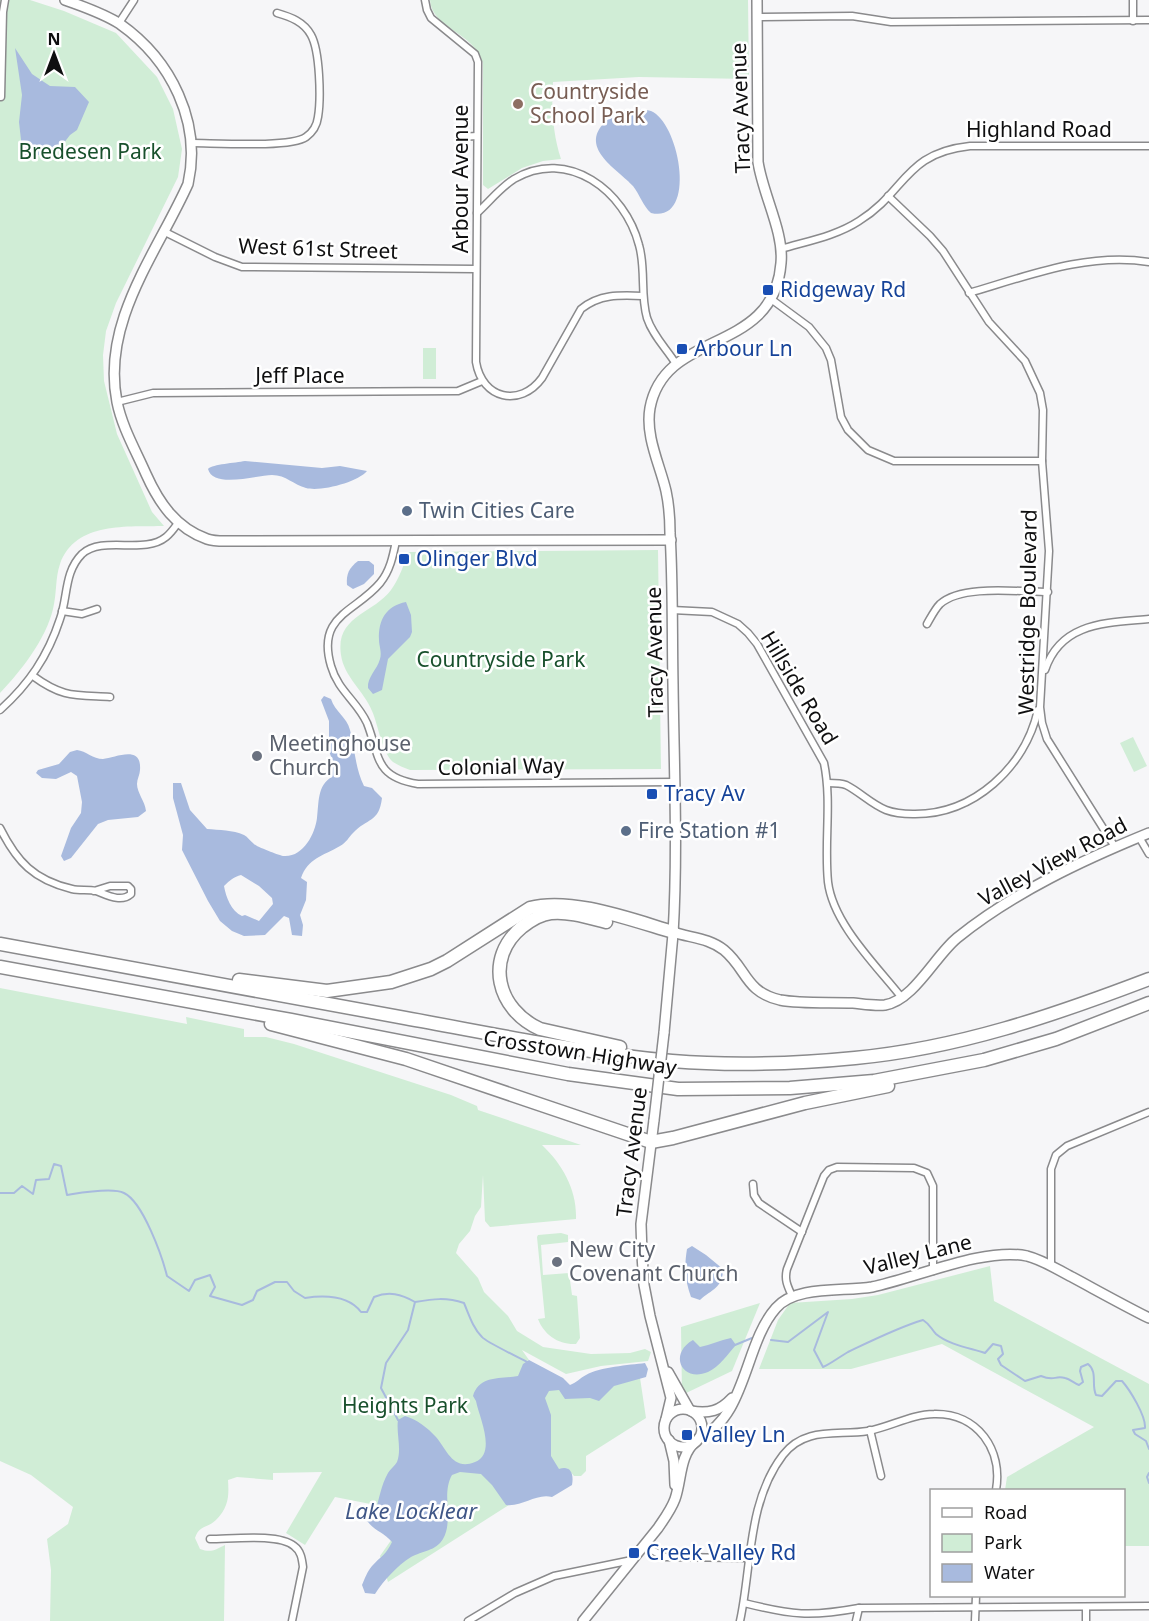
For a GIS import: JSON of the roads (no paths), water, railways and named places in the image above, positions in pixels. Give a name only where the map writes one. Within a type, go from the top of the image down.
[{"type":"highway","points":[[143,970],[203,975],[327,991],[370,986],[391,982],[439,965],[530,908],[542,905],[564,904],[580,907],[673,932]]},
{"type":"highway","points":[[673,932],[649,932],[559,913],[542,915],[516,932],[506,945],[501,955],[500,969],[503,993],[521,1018],[540,1029],[611,1046],[737,1064]]},
{"type":"highway","name":"Crosstown Highway","points":[[0,944],[595,1052],[671,1061],[737,1064],[775,1064],[856,1058],[946,1044],[1044,1018],[1149,979]]},
{"type":"highway","name":"Crosstown Highway","points":[[0,967],[568,1074],[678,1089],[735,1090],[850,1084],[984,1060],[1056,1039],[1149,1003]]},
{"type":"highway","points":[[200,1003],[406,1059],[651,1142],[805,1103],[866,1092],[984,1060]]},
{"type":"street","points":[[1,97],[5,0]]},
{"type":"street","points":[[65,0],[104,15],[140,39],[168,73],[186,113],[192,143],[192,168],[188,184],[122,320],[116,340],[114,362],[117,402],[128,432],[151,486],[164,507],[178,523],[208,540],[234,541],[670,540]]},
{"type":"street","points":[[119,23],[134,0]]},
{"type":"street","name":"Arbour Avenue","points":[[425,0],[431,18],[475,54],[478,71],[476,362],[482,381]]},
{"type":"street","name":"Tracy Avenue","points":[[666,1419],[672,1399],[650,1316],[644,1285],[642,1255],[642,1224],[673,932],[675,782],[670,540],[666,492],[649,425],[650,409],[661,380],[676,364],[696,351],[745,328],[757,318],[771,299],[779,278],[781,249],[758,162],[757,0]]},
{"type":"street","points":[[1133,0],[1133,21]]},
{"type":"street","points":[[192,143],[290,142],[306,138],[312,132],[318,116],[318,69],[315,45],[304,26],[297,20],[277,13]]},
{"type":"street","points":[[757,17],[852,16],[891,22],[1149,20]]},
{"type":"street","points":[[459,137],[477,136]]},
{"type":"street","name":"Highland Road","points":[[781,249],[843,230],[860,221],[917,165],[929,157],[956,147],[1149,146]]},
{"type":"street","points":[[477,213],[507,184],[528,173],[558,169],[589,177],[610,193],[627,214],[640,247],[643,296],[648,320],[653,333],[676,364]]},
{"type":"street","name":"Westridge Boulevard","points":[[888,196],[930,236],[989,322],[1024,361],[1034,376],[1040,393],[1043,411],[1042,461],[1048,520],[1048,592],[1040,707],[1042,723],[1047,739],[1115,847]]},
{"type":"street","name":"West 61st Street","points":[[165,232],[215,258],[242,267],[476,268]]},
{"type":"street","points":[[969,293],[1068,265],[1118,260],[1149,262]]},
{"type":"street","points":[[482,381],[489,388],[507,396],[518,396],[527,392],[542,378],[581,309],[602,297],[643,296]]},
{"type":"street","points":[[771,299],[809,327],[826,348],[831,360],[841,417],[848,430],[867,450],[894,461],[1042,461]]},
{"type":"street","name":"Jeff Place","points":[[117,402],[153,393],[458,391],[482,381]]},
{"type":"street","points":[[0,710],[33,676],[54,638],[62,612],[67,582],[76,561],[84,552],[129,544],[148,545],[166,537],[178,523]]},
{"type":"street","name":"Colonial Way","points":[[396,541],[385,576],[379,585],[339,617],[332,627],[328,650],[335,678],[366,722],[378,760],[385,770],[405,782],[418,784],[675,782]]},
{"type":"street","points":[[927,624],[938,605],[958,595],[972,592],[1048,592]]},
{"type":"street","points":[[62,612],[82,614],[97,609]]},
{"type":"street","name":"Hillside Road","points":[[672,610],[712,612],[738,624],[748,633],[818,750],[824,763],[828,783],[828,884],[832,901],[850,932],[902,998]]},
{"type":"street","points":[[828,783],[845,785],[886,810],[904,814],[923,814],[960,805],[996,783],[1023,751],[1031,733],[1047,663],[1065,639],[1091,625],[1149,619]]},
{"type":"street","points":[[33,676],[47,687],[64,694],[110,697]]},
{"type":"street","points":[[0,828],[16,858],[32,872],[57,885],[75,890],[94,891],[110,897],[124,898],[131,894],[128,886],[110,886],[94,891]]},
{"type":"street","name":"Valley View Road","points":[[902,998],[951,943],[977,922],[1046,881],[1149,833]]},
{"type":"street","points":[[1139,837],[1149,854]]},
{"type":"street","points":[[673,932],[706,940],[723,950],[756,990],[780,1000],[885,1005],[902,998]]},
{"type":"street","points":[[1051,1266],[1051,1169],[1056,1155],[1067,1146],[1149,1112]]},
{"type":"street","points":[[669,1440],[674,1444],[685,1446],[708,1434],[726,1417],[765,1325],[777,1306],[792,1296],[785,1276],[824,1176],[829,1170],[837,1167],[914,1168],[927,1173],[933,1186],[933,1271]]},
{"type":"street","points":[[753,1184],[754,1195],[759,1203],[802,1232]]},
{"type":"street","name":"Valley Lane","points":[[792,1296],[874,1286],[1000,1254],[1029,1257],[1051,1266],[1149,1318]]},
{"type":"street","name":"Tracy Avenue","points":[[665,1366],[690,1410]]},
{"type":"street","points":[[675,1497],[674,1461],[665,1430],[666,1419],[674,1411],[690,1410],[703,1413],[721,1409],[737,1391]]},
{"type":"street","points":[[583,1621],[658,1528],[675,1497],[686,1454],[698,1440],[702,1424],[696,1414],[690,1410]]},
{"type":"street","points":[[740,1621],[757,1515],[768,1484],[783,1454],[804,1438],[816,1434],[870,1430],[933,1414],[960,1418],[982,1434],[991,1446],[998,1472],[996,1489]]},
{"type":"street","points":[[870,1430],[881,1476]]},
{"type":"street","points":[[210,1539],[274,1538],[293,1545],[302,1558],[303,1567],[292,1621]]},
{"type":"street","points":[[644,1546],[665,1557],[750,1557]]},
{"type":"street","points":[[468,1621],[515,1593],[554,1576],[633,1559]]},
{"type":"street","points":[[975,1621],[976,1597]]},
{"type":"street","points":[[744,1603],[782,1613],[803,1615],[824,1615],[859,1608],[1149,1606]]},
{"type":"street","points":[[1086,1607],[1086,1621]]},
{"type":"street","points":[[856,1621],[859,1608]]},
{"type":"water","points":[[15,48],[32,74],[50,86],[75,87],[89,102],[77,130],[60,148],[40,154],[28,161],[23,158],[19,122],[22,95]]},
{"type":"water","points":[[632,109],[651,111],[661,119],[676,151],[680,171],[679,189],[675,203],[666,212],[651,213],[633,186],[611,166],[598,150],[597,133],[604,123],[617,113]]},
{"type":"water","points":[[245,461],[322,468],[340,466],[367,471],[348,482],[313,489],[302,487],[277,475],[226,480],[212,475],[208,469]]},
{"type":"water","points":[[358,561],[369,561],[374,565],[374,574],[364,584],[353,589],[347,585],[347,578],[350,569]]},
{"type":"water","points":[[406,602],[411,615],[412,632],[410,637],[388,659],[382,690],[373,694],[368,684],[380,659],[379,633],[382,620],[393,607]]},
{"type":"water","points":[[324,696],[331,699],[346,722],[350,730],[361,779],[364,786],[372,788],[382,798],[380,806],[375,816],[358,828],[344,843],[317,858],[304,871],[301,878],[307,882],[306,900],[300,915],[303,925],[302,936],[292,935],[289,918],[284,916],[265,935],[244,936],[232,931],[220,921],[182,850],[183,835],[173,798],[173,783],[181,783],[190,810],[207,829],[240,833],[256,845],[283,856],[296,853],[311,838],[316,824],[321,790],[327,780],[332,777],[333,762],[329,751],[329,721],[321,700]],"holes":[[[241,875],[259,886],[272,898],[273,904],[259,921],[245,915],[242,916],[235,911],[224,886]]]},
{"type":"water","points":[[77,750],[99,759],[127,754],[137,757],[140,770],[137,787],[146,811],[138,817],[108,820],[98,824],[71,858],[64,861],[61,856],[71,828],[81,813],[82,802],[77,776],[71,772],[56,779],[42,778],[36,773],[38,770],[59,764],[70,752]]},
{"type":"water","points":[[692,1246],[723,1269],[719,1284],[700,1300],[691,1297],[686,1279],[687,1249]]},
{"type":"water","points":[[731,1338],[736,1345],[712,1370],[691,1374],[681,1365],[681,1352],[693,1340],[700,1347]]},
{"type":"water","name":"Lake Locklear","points":[[529,1360],[563,1378],[570,1385],[592,1372],[607,1368],[645,1363],[648,1369],[646,1377],[614,1386],[599,1401],[590,1398],[565,1399],[559,1390],[549,1391],[545,1398],[551,1415],[551,1456],[559,1469],[566,1468],[571,1471],[572,1485],[552,1497],[540,1497],[506,1505],[481,1474],[460,1472],[452,1475],[448,1490],[448,1524],[443,1539],[437,1546],[411,1557],[401,1565],[375,1594],[365,1593],[362,1585],[367,1573],[392,1542],[373,1527],[364,1515],[366,1510],[375,1513],[386,1478],[397,1462],[398,1420],[405,1416],[422,1424],[436,1437],[451,1458],[461,1464],[475,1462],[485,1451],[486,1443],[483,1425],[473,1396],[476,1389],[480,1384],[491,1379],[518,1376],[523,1364]]},
{"type":"waterway","points":[[0,1193],[14,1193],[22,1186],[33,1194],[36,1180],[49,1179],[54,1164],[61,1166],[67,1195],[112,1190],[124,1193],[131,1198],[151,1230],[167,1276],[189,1291],[195,1280],[210,1275],[215,1287],[210,1296],[242,1305],[253,1300],[257,1291],[275,1282],[287,1282],[294,1291],[305,1298],[343,1299],[356,1306],[361,1312],[367,1312],[374,1297],[385,1294],[400,1295],[415,1302],[440,1299],[457,1301],[464,1303],[482,1337],[529,1363]]},
{"type":"waterway","points":[[398,1420],[381,1388],[386,1363],[408,1330],[415,1302]]},
{"type":"waterway","points":[[771,1340],[788,1342],[828,1312],[814,1350],[823,1367],[848,1352],[904,1326],[923,1320],[941,1338],[960,1346],[985,1353],[993,1344],[1001,1346],[1003,1354],[998,1359],[1001,1365],[1025,1381],[1041,1376],[1061,1377],[1079,1385],[1083,1382],[1081,1367],[1088,1364],[1093,1371],[1096,1395],[1102,1396],[1116,1381],[1122,1381],[1125,1385],[1137,1403],[1145,1423],[1145,1428],[1133,1430],[1146,1441],[1149,1449]]},
{"type":"waterway","points":[[735,1345],[752,1338]]},
{"type":"waterway","points":[[1149,1473],[1147,1477],[1149,1483]]},
{"type":"place","name":"Countryside School Park","points":[[518,104]]},
{"type":"place","name":"Ridgeway Rd","points":[[768,290]]},
{"type":"place","name":"Arbour Ln","points":[[682,349]]},
{"type":"place","name":"Twin Cities Care","points":[[407,511]]},
{"type":"place","name":"Olinger Blvd","points":[[404,559]]},
{"type":"place","name":"Meetinghouse Church","points":[[257,756]]},
{"type":"place","name":"Tracy Av","points":[[652,794]]},
{"type":"place","name":"Fire Station #1","points":[[626,831]]},
{"type":"place","name":"New City Covenant Church","points":[[557,1262]]},
{"type":"place","name":"Valley Ln","points":[[687,1435]]},
{"type":"place","name":"Creek Valley Rd","points":[[634,1553]]},
{"type":"park label","name":"Bredesen Park","points":[[90,152]]},
{"type":"park label","name":"Countryside Park","points":[[501,660]]},
{"type":"park label","name":"Heights Park","points":[[405,1406]]}]
